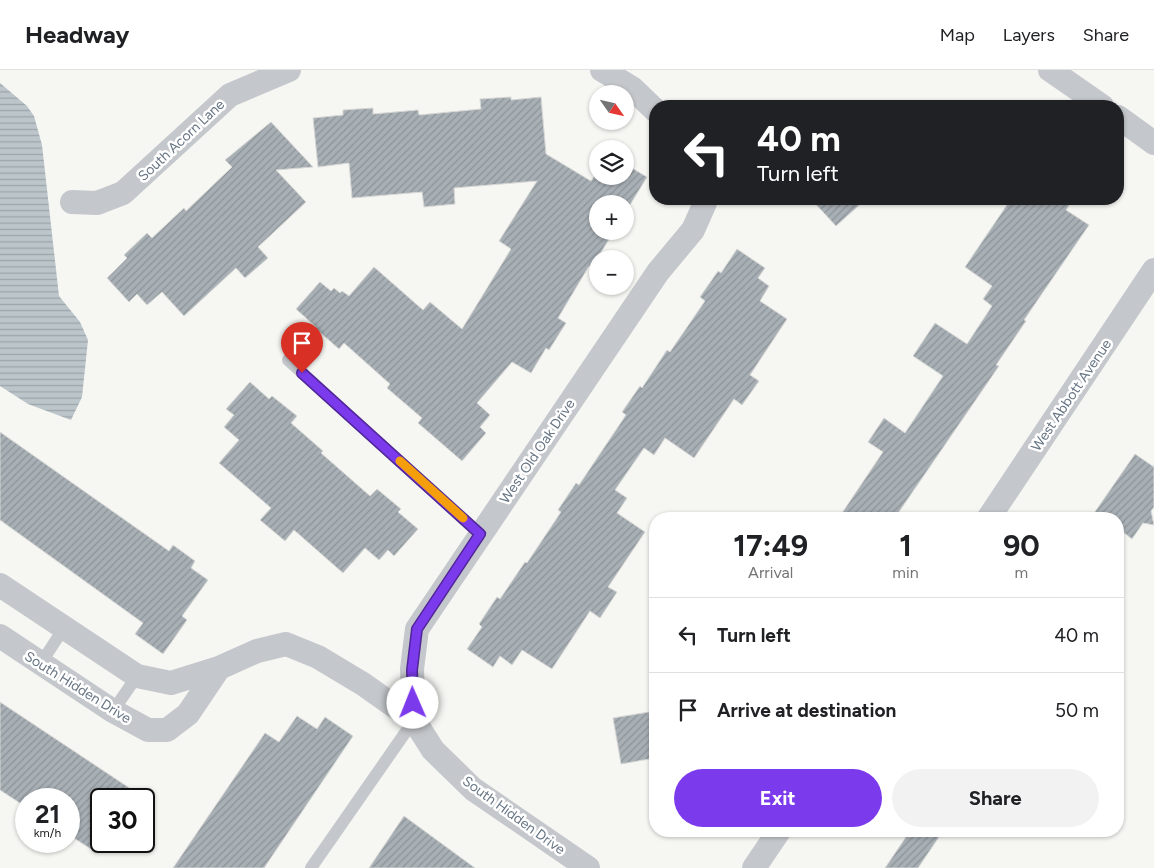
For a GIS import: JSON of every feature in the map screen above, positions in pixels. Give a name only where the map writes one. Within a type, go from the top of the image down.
[{"type":"street","name":"South Acorn Lane","points":[[72,202],[97,203],[123,193],[230,95],[289,70]]},
{"type":"street","points":[[602,70],[632,88],[649,104]]},
{"type":"street","points":[[1050,70],[1093,100]]},
{"type":"street","points":[[1124,121],[1154,142]]},
{"type":"street","name":"West Old Oak Drive","points":[[414,720],[412,670],[417,629],[658,272],[693,230],[704,205]]},
{"type":"street","name":"West Abbott Avenue","points":[[993,512],[1154,270]]},
{"type":"street","name":"South Hidden Drive","points":[[0,586],[137,676],[171,683],[219,668],[257,651],[286,644],[318,657],[414,720],[433,750],[473,789],[588,868]]},
{"type":"street","name":"South Hidden Drive","points":[[0,636],[113,711],[148,730],[167,730],[188,714],[219,668]]},
{"type":"street","points":[[754,868],[775,837]]},
{"type":"lane","points":[[288,360],[480,534]]},
{"type":"lane","points":[[41,663],[64,628]]},
{"type":"lane","points":[[113,711],[137,676]]},
{"type":"lane","points":[[311,868],[414,720]]},
{"type":"shaded area","points":[[0,83],[27,106],[34,116],[42,145],[59,296],[80,322],[88,340],[82,397],[71,420],[28,404],[0,386]]},
{"type":"building","points":[[511,97],[511,100],[541,97],[546,154],[589,180],[589,185],[634,185],[634,169],[647,177],[634,198],[634,195],[589,195],[589,240],[608,240],[602,250],[589,250],[589,266],[558,318],[566,323],[549,350],[546,348],[531,373],[512,362],[477,403],[490,415],[480,427],[486,433],[462,461],[418,423],[422,418],[387,388],[390,384],[344,343],[339,349],[296,309],[320,282],[331,291],[334,288],[340,293],[342,291],[349,296],[374,267],[423,310],[430,302],[462,329],[511,249],[499,241],[537,181],[454,188],[455,204],[424,207],[422,192],[352,198],[349,163],[318,167],[313,118],[343,115],[343,110],[373,108],[373,114],[418,110],[419,115],[481,109],[480,99]]},
{"type":"building","points":[[271,122],[313,167],[276,170],[306,202],[258,247],[268,258],[245,278],[236,268],[184,316],[162,292],[147,305],[137,294],[129,302],[107,278],[127,258],[124,255],[147,233],[152,238],[184,208],[186,211],[232,167],[225,160]]},
{"type":"building","points":[[817,205],[859,205],[836,226]]},
{"type":"building","points":[[1007,205],[1069,205],[1066,210],[1089,225],[1024,320],[1026,321],[996,365],[999,366],[899,512],[843,512],[883,452],[868,442],[884,418],[905,433],[943,376],[913,356],[935,323],[967,344],[992,306],[983,299],[992,286],[965,267]]},
{"type":"building","points":[[737,249],[765,268],[758,278],[769,286],[760,301],[787,319],[750,375],[759,381],[742,405],[734,399],[694,458],[665,438],[654,455],[644,448],[615,490],[627,498],[617,513],[645,532],[608,587],[617,592],[600,618],[590,611],[552,669],[522,650],[512,665],[500,656],[493,667],[467,649],[482,627],[479,624],[497,597],[500,599],[525,562],[527,563],[561,512],[558,510],[576,483],[579,485],[626,415],[622,412],[640,386],[642,388],[667,350],[670,352],[705,301],[700,297],[718,271],[721,273]]},
{"type":"building","points":[[250,382],[269,399],[272,396],[297,416],[291,423],[323,451],[321,453],[370,496],[377,489],[401,509],[398,512],[418,529],[394,556],[388,550],[379,560],[365,548],[343,573],[294,530],[285,541],[260,520],[271,508],[219,463],[239,440],[224,427],[234,415],[226,409]]},
{"type":"building","points":[[0,432],[169,551],[173,545],[195,561],[191,568],[208,580],[182,616],[187,620],[163,654],[135,634],[143,623],[0,520]]},
{"type":"building","points":[[1135,454],[1154,467],[1154,507],[1151,511],[1154,525],[1143,523],[1132,539],[1124,533],[1124,512],[1095,512]]},
{"type":"building","points":[[0,702],[129,788],[90,788],[90,848],[80,842],[80,788],[15,788],[15,800],[0,790]]},
{"type":"building","points":[[649,712],[649,759],[621,764],[613,718]]},
{"type":"building","points":[[297,716],[317,729],[325,717],[353,736],[264,868],[173,868],[265,733],[279,742]]},
{"type":"building","points":[[404,816],[475,868],[369,868]]},
{"type":"building","points":[[906,837],[939,837],[918,868],[885,868]]},
{"type":"slow traffic","points":[[400,461],[463,518]]},
{"type":"route","points":[[302,373],[480,534],[417,629],[412,670],[413,703]]}]
